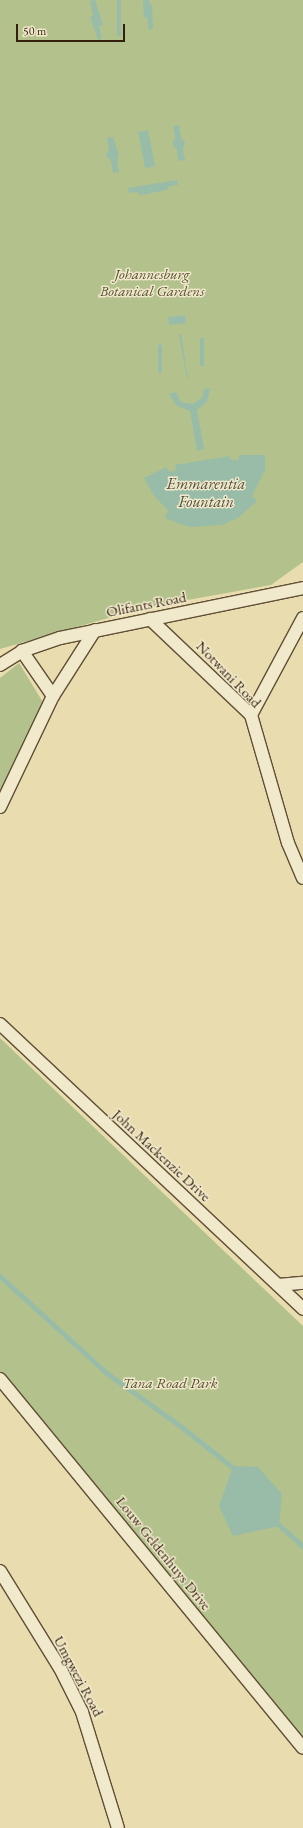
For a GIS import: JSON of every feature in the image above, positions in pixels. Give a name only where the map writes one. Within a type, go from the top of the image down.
[{"type":"street","name":"Olifants Road","points":[[0,665],[22,651],[95,630],[303,588]]},
{"type":"street","points":[[251,715],[303,618]]},
{"type":"street","name":"Notwani Road","points":[[150,619],[251,715],[288,843],[303,878]]},
{"type":"street","points":[[0,807],[53,696],[95,630]]},
{"type":"street","points":[[22,651],[53,696]]},
{"type":"street","name":"John Mackenzie Drive","points":[[0,1024],[303,1309]]},
{"type":"street","points":[[278,1285],[303,1283]]},
{"type":"street","name":"Louw Geldenhuys Drive","points":[[0,1379],[303,1748]]},
{"type":"street","name":"Umgwezi Road","points":[[0,1571],[60,1668],[82,1712],[118,1828]]},
{"type":"green space","name":"Johannesburg Botanical Gardens","points":[[0,0],[303,0],[303,562],[271,585],[143,608],[0,649]]},
{"type":"green space","points":[[19,663],[44,704],[0,791],[0,678]]},
{"type":"green space","name":"Tana Road Park","points":[[0,1038],[303,1326],[303,1753],[0,1387]]},
{"type":"water","points":[[95,0],[103,25],[99,26],[102,39],[98,40],[90,17],[93,16],[90,1]]},
{"type":"water","points":[[117,0],[121,0],[121,36],[117,36]]},
{"type":"water","points":[[143,0],[149,0],[150,5],[152,5],[153,29],[149,30],[147,17],[144,18]]},
{"type":"water","points":[[179,125],[181,137],[185,143],[183,149],[185,160],[178,161],[177,150],[172,144],[175,138],[173,126]]},
{"type":"water","points":[[148,130],[155,166],[145,168],[138,132]]},
{"type":"water","points":[[113,137],[119,155],[117,160],[119,172],[113,173],[111,161],[106,155],[109,149],[107,138]]},
{"type":"water","points":[[177,180],[178,185],[170,186],[167,190],[141,195],[137,192],[129,193],[128,188]]},
{"type":"water","points":[[185,315],[186,323],[169,325],[168,317]]},
{"type":"water","points":[[179,334],[181,334],[187,379]]},
{"type":"water","points":[[200,338],[204,338],[204,366],[200,366]]},
{"type":"water","points":[[158,345],[162,345],[162,373],[158,373]]},
{"type":"water","points":[[210,388],[207,402],[197,410],[204,449],[197,451],[190,411],[177,406],[169,394],[176,392],[181,402],[192,404],[202,398],[204,389]]},
{"type":"water","name":"Emmarentia Fountain","points":[[239,455],[265,455],[265,470],[252,496],[257,501],[239,517],[222,525],[189,527],[165,518],[168,510],[154,496],[144,478],[166,467],[169,472],[176,470],[175,465],[230,456],[231,460],[239,460]]},
{"type":"water","points":[[233,1466],[258,1467],[282,1494],[279,1526],[233,1536],[219,1506]]},
{"type":"waterway","points":[[0,1276],[107,1373],[182,1427],[236,1470]]},
{"type":"waterway","points":[[276,1522],[303,1546]]}]
